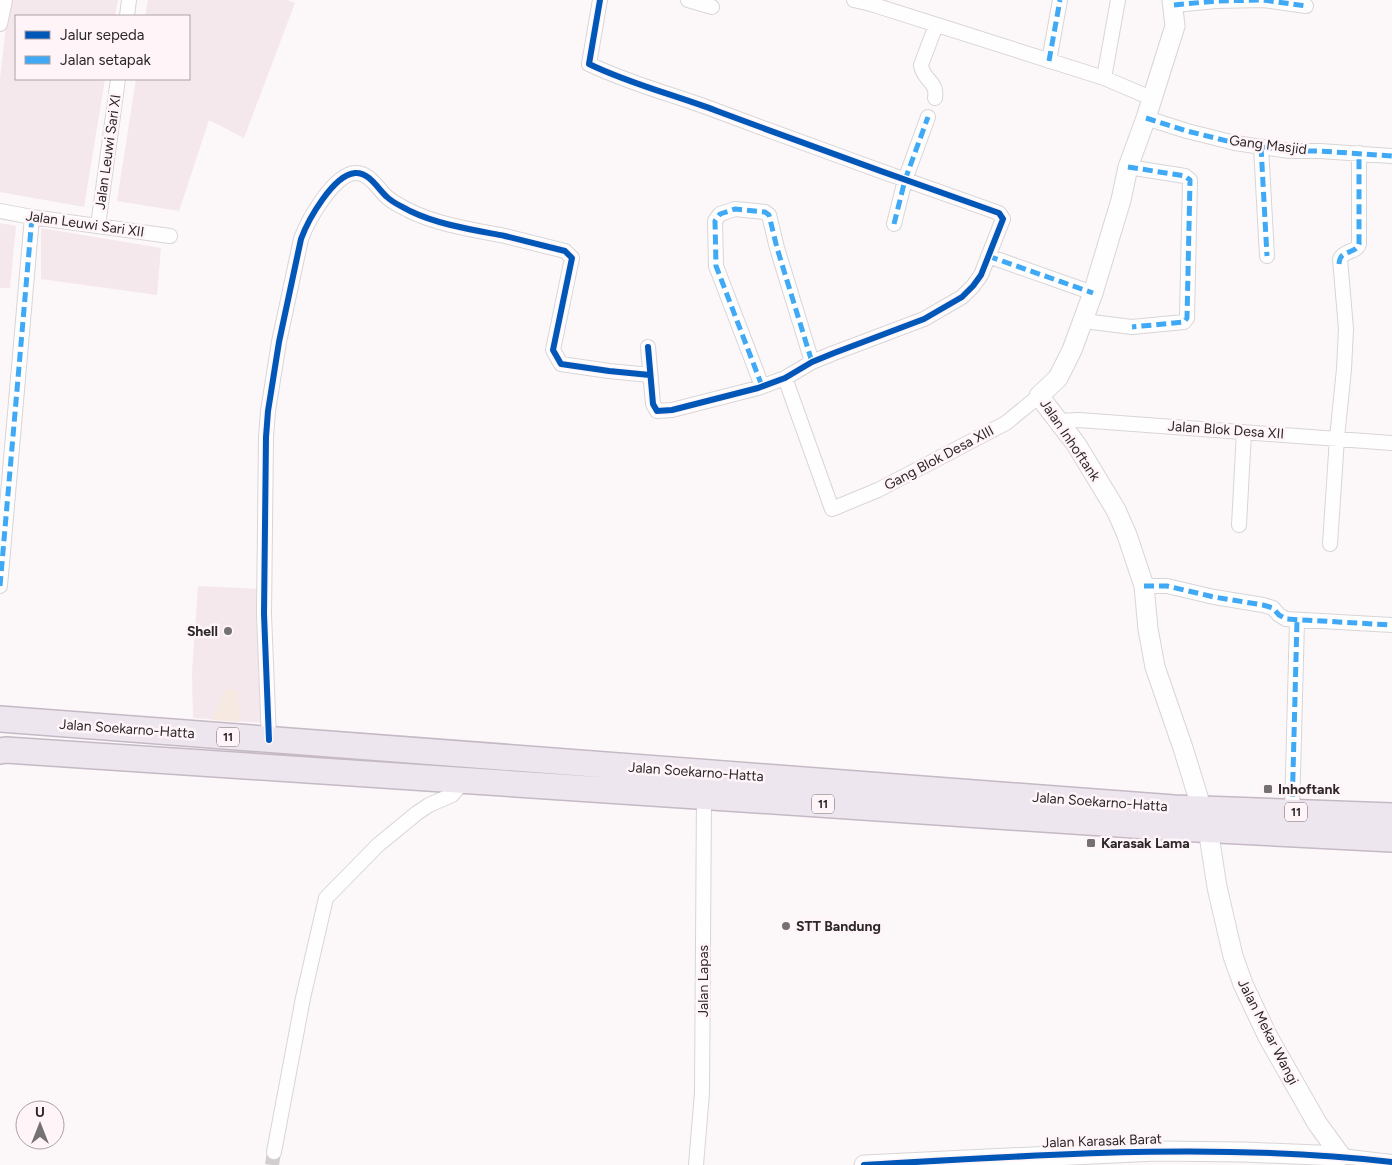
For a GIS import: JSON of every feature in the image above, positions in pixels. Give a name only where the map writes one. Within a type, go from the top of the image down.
[{"type":"highway","name":"Jalan Soekarno-Hatta","points":[[0,719],[484,757],[1204,819],[1392,839]]},
{"type":"highway","name":"Jalan Soekarno-Hatta","points":[[2,750],[704,796],[1204,819],[1292,812],[1392,816]]},
{"type":"main road","name":"Jalan Inhoftank","points":[[1173,2],[1175,26],[1145,96],[1146,118],[1128,168],[1119,208],[1084,322],[1058,378],[1039,396],[1076,444],[1116,510],[1127,535],[1144,586],[1148,629],[1155,667],[1184,748],[1204,819]]},
{"type":"main road","name":"Jalan Mekar Wangi","points":[[1204,819],[1217,887],[1233,956],[1242,984],[1285,1067],[1317,1123],[1343,1161]]},
{"type":"main road","name":"Jalan Karasak Barat","points":[[864,1165],[1156,1151],[1244,1152],[1343,1161]]},
{"type":"street","points":[[0,24],[5,0]]},
{"type":"street","points":[[127,15],[130,0]]},
{"type":"street","points":[[600,0],[589,64],[625,80],[689,100],[904,180],[999,213],[1002,216],[1003,222],[981,275],[962,297],[924,320],[812,362],[784,378],[762,386],[736,395],[672,410],[658,411],[653,404],[648,347]]},
{"type":"street","points":[[688,0],[712,7]]},
{"type":"street","points":[[854,0],[1104,78],[1145,96]]},
{"type":"street","points":[[1049,61],[1060,0]]},
{"type":"street","points":[[1104,78],[1118,0]]},
{"type":"street","points":[[1173,2],[1262,0],[1306,6]]},
{"type":"street","points":[[935,98],[935,86],[922,71],[921,65],[936,25]]},
{"type":"street","name":"Jalan Leuwi Sari XI","points":[[98,226],[118,80]]},
{"type":"street","points":[[894,224],[904,180],[928,117]]},
{"type":"street","name":"Gang Masjid","points":[[1146,118],[1235,143],[1290,151],[1392,156]]},
{"type":"street","points":[[1261,146],[1267,256]]},
{"type":"street","points":[[1330,544],[1346,329],[1339,264],[1343,254],[1357,249],[1359,244],[1359,153]]},
{"type":"street","points":[[1084,322],[1132,326],[1184,322],[1188,318],[1190,180],[1185,176],[1128,168]]},
{"type":"street","points":[[269,740],[264,614],[265,457],[268,411],[279,342],[306,223],[341,178],[355,173],[362,174],[388,198],[411,211],[454,225],[565,251],[572,258],[553,350],[561,364],[650,375]]},
{"type":"street","points":[[762,386],[716,266],[715,221],[720,214],[735,209],[756,210],[769,215],[777,248],[812,362]]},
{"type":"street","name":"Jalan Leuwi Sari XII","points":[[0,211],[32,218],[170,236]]},
{"type":"street","points":[[0,586],[32,218]]},
{"type":"street","points":[[988,256],[1093,293]]},
{"type":"street","name":"Gang Blok Desa XIII","points":[[784,378],[832,509],[878,490],[1006,423],[1039,396]]},
{"type":"street","name":"Jalan Blok Desa XII","points":[[1059,422],[1079,420],[1337,438],[1392,444]]},
{"type":"street","points":[[1239,525],[1244,432]]},
{"type":"street","points":[[1144,586],[1167,586],[1214,597],[1263,605],[1273,608],[1286,619],[1392,624]]},
{"type":"street","points":[[1292,812],[1297,620]]},
{"type":"street","points":[[274,1152],[303,998],[326,898],[378,845],[417,813],[452,795],[464,781]]},
{"type":"street","name":"Jalan Lapas","points":[[696,1165],[702,1093],[704,796]]},
{"type":"street","points":[[1343,1161],[1392,1162]]},
{"type":"shaded area","points":[[9,0],[118,0],[115,15],[15,15],[15,80],[105,80],[84,207],[0,192],[0,78]]},
{"type":"shaded area","points":[[148,0],[288,0],[295,3],[244,138],[209,120],[179,211],[117,201],[136,80],[190,80],[190,15],[145,15]]},
{"type":"shaded area","points":[[0,223],[16,226],[10,288],[0,288]]},
{"type":"shaded area","points":[[41,228],[161,248],[157,295],[41,279]]},
{"type":"shaded area","name":"Shell","points":[[198,586],[260,589],[264,723],[193,718],[192,673]]},
{"type":"shaded area","points":[[224,690],[238,690],[240,722],[213,720]]},
{"type":"tunnel","points":[[272,1165],[274,1152]]},
{"type":"marked path","points":[[1049,61],[1060,0]]},
{"type":"marked path","points":[[1174,5],[1216,1],[1263,0],[1306,6]]},
{"type":"marked path","points":[[894,224],[905,180],[928,117]]},
{"type":"marked path","points":[[1146,118],[1235,143],[1290,151],[1392,156]]},
{"type":"marked path","points":[[1261,147],[1267,256]]},
{"type":"marked path","points":[[1339,264],[1342,256],[1357,248],[1359,244],[1359,153]]},
{"type":"marked path","points":[[1128,167],[1185,176],[1190,180],[1187,318],[1184,322],[1132,327]]},
{"type":"marked path","points":[[762,386],[716,266],[715,221],[720,214],[735,209],[765,212],[769,215],[777,248],[812,362],[814,361]]},
{"type":"marked path","points":[[0,586],[32,217]]},
{"type":"marked path","points":[[988,256],[1093,293]]},
{"type":"marked path","points":[[1144,586],[1167,586],[1214,597],[1263,605],[1273,608],[1286,619],[1392,625]]},
{"type":"marked path","points":[[1292,812],[1297,620]]},
{"type":"cycle path","points":[[600,0],[589,64],[636,83],[999,213],[1003,219],[981,275],[962,297],[924,319],[812,362],[785,378],[758,388],[672,410],[657,411],[653,404],[648,347]]},
{"type":"cycle path","points":[[269,740],[264,614],[268,411],[279,342],[301,239],[315,210],[338,181],[355,173],[360,173],[369,178],[392,201],[421,216],[565,251],[572,258],[553,350],[561,364],[650,375]]},
{"type":"cycle path","points":[[864,1165],[1128,1152],[1260,1153],[1392,1162]]},
{"type":"place","name":"Shell","points":[[228,631]]},
{"type":"place","name":"Inhoftank","points":[[1268,789]]},
{"type":"place","name":"Karasak Lama","points":[[1091,843]]},
{"type":"place","name":"STT Bandung","points":[[786,926]]}]
